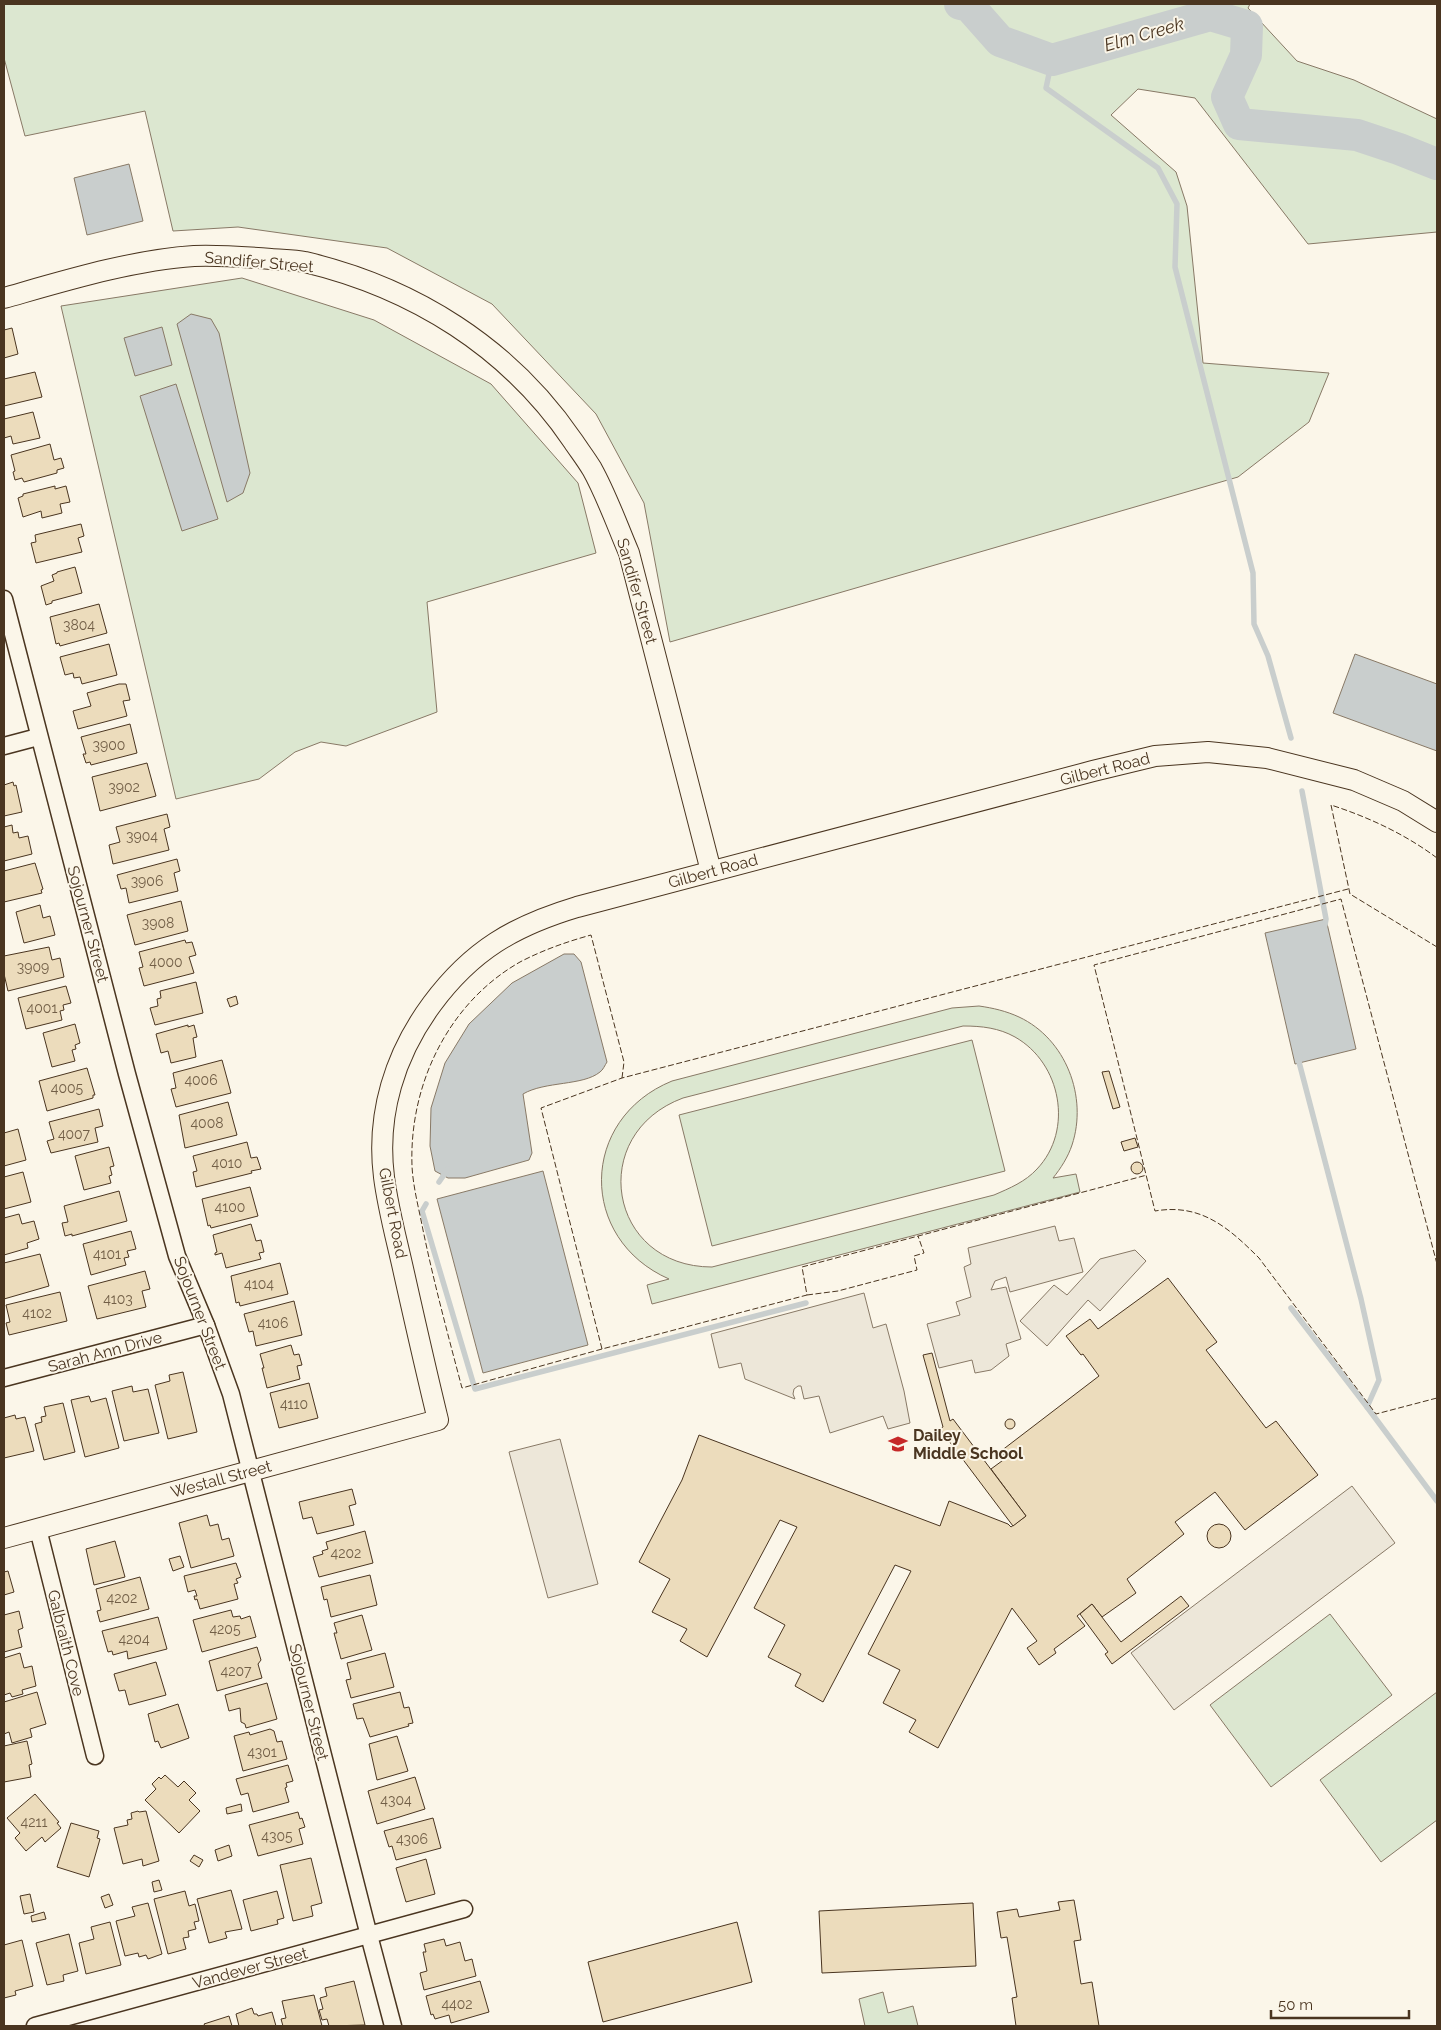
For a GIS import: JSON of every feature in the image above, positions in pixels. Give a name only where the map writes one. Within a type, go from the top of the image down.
[{"type":"street","name":"Sandifer Street","points":[[4,298],[140,264],[194,256],[241,256],[303,262],[351,275],[414,300],[454,324],[492,353],[520,376],[557,417],[592,469],[610,508],[629,553],[711,871]]},
{"type":"street","name":"Sojourner Street","points":[[4,599],[38,736],[177,1256],[206,1325],[231,1394],[368,1935],[394,2026]]},
{"type":"street","points":[[4,746],[38,736]]},
{"type":"street","name":"Gilbert Road","points":[[438,1420],[384,1177],[383,1126],[386,1103],[394,1075],[406,1045],[424,1015],[445,986],[493,943],[546,917],[711,871],[1155,756],[1208,752],[1267,758],[1354,780],[1403,801],[1437,822]]},
{"type":"street","name":"Sarah Ann Drive","points":[[4,1378],[206,1325]]},
{"type":"street","name":"Westall Street","points":[[4,1538],[438,1420]]},
{"type":"street","name":"Galbraith Cove","points":[[38,1529],[95,1756]]},
{"type":"street","name":"Vandever Street","points":[[35,2026],[464,1909]]},
{"type":"green space","points":[[4,4],[1250,4],[1248,8],[1297,61],[1354,80],[1437,119],[1437,232],[1308,244],[1195,98],[1138,89],[1111,115],[1176,172],[1187,206],[1203,363],[1329,373],[1309,422],[1238,477],[670,642],[644,503],[596,414],[492,304],[387,248],[238,227],[173,231],[145,111],[25,136],[4,58]]},
{"type":"green space","points":[[242,278],[374,320],[491,384],[578,483],[596,553],[427,602],[437,712],[346,746],[321,742],[295,752],[259,779],[176,799],[61,306]]},
{"type":"green space","points":[[979,1006],[1019,1017],[1035,1027],[1061,1055],[1075,1089],[1076,1127],[1068,1154],[1053,1178],[1076,1174],[1080,1192],[652,1304],[647,1285],[669,1279],[639,1261],[618,1237],[605,1209],[602,1179],[606,1150],[620,1122],[641,1099],[672,1081],[952,1008]],"holes":[[[963,1026],[984,1027],[1015,1037],[1031,1049],[1043,1063],[1052,1080],[1057,1098],[1056,1136],[1049,1153],[1037,1169],[1017,1184],[994,1195],[712,1267],[677,1261],[650,1246],[632,1223],[622,1196],[622,1167],[632,1140],[652,1116],[683,1098]]]},
{"type":"green space","points":[[972,1040],[1005,1171],[712,1246],[679,1115]]},
{"type":"green space","points":[[1330,1614],[1392,1695],[1271,1787],[1210,1705]]},
{"type":"green space","points":[[1437,1692],[1437,1820],[1381,1862],[1320,1780]]},
{"type":"green space","points":[[883,1992],[888,2013],[913,2006],[918,2026],[865,2026],[859,1999]]},
{"type":"shaded area","points":[[129,164],[143,221],[87,235],[74,178]]},
{"type":"shaded area","points":[[191,314],[211,319],[219,333],[250,473],[243,493],[227,502],[177,324]]},
{"type":"shaded area","points":[[162,327],[172,365],[135,376],[124,338]]},
{"type":"shaded area","points":[[176,384],[218,519],[182,531],[140,396]]},
{"type":"shaded area","points":[[1355,654],[1437,684],[1437,751],[1333,713]]},
{"type":"shaded area","points":[[1326,919],[1356,1049],[1295,1064],[1265,933]]},
{"type":"shaded area","points":[[564,954],[574,954],[581,962],[607,1062],[600,1072],[584,1080],[542,1087],[523,1094],[532,1153],[529,1160],[465,1178],[448,1178],[435,1171],[430,1146],[431,1108],[445,1063],[469,1024],[512,983]]},
{"type":"shaded area","points":[[543,1171],[588,1345],[483,1373],[437,1199]]},
{"type":"shaded area","points":[[1055,1226],[1059,1241],[1074,1238],[1083,1272],[1010,1292],[1006,1277],[995,1281],[991,1290],[1006,1287],[1021,1339],[1006,1344],[1009,1356],[991,1370],[975,1373],[972,1360],[939,1368],[927,1324],[960,1315],[956,1302],[971,1297],[964,1267],[971,1264],[968,1248]]},
{"type":"shaded area","points":[[1135,1250],[1146,1261],[1100,1311],[1088,1300],[1047,1346],[1020,1321],[1054,1285],[1067,1295],[1100,1259]]},
{"type":"shaded area","points":[[864,1293],[873,1328],[886,1324],[904,1391],[910,1423],[888,1429],[883,1416],[830,1433],[819,1396],[804,1399],[801,1386],[798,1386],[794,1389],[795,1399],[745,1379],[741,1363],[719,1368],[711,1334]]},
{"type":"shaded area","points":[[560,1439],[598,1584],[548,1598],[509,1452]]},
{"type":"shaded area","points":[[1352,1486],[1395,1543],[1174,1710],[1131,1653]]},
{"type":"building","points":[[12,328],[18,354],[4,358],[4,330]]},
{"type":"building","points":[[35,372],[42,397],[4,406],[4,379]]},
{"type":"building","points":[[33,412],[40,438],[13,444],[11,436],[4,438],[4,419]]},
{"type":"building","points":[[50,444],[54,460],[61,458],[64,468],[57,470],[57,473],[24,482],[22,478],[15,480],[11,455]]},
{"type":"building","points":[[55,486],[55,489],[66,486],[70,502],[60,504],[62,513],[42,518],[41,511],[23,517],[18,498],[23,496],[23,494]]},
{"type":"building","points":[[81,524],[84,536],[78,538],[82,552],[36,563],[31,543],[36,542],[35,535]]},
{"type":"building","points":[[75,567],[82,593],[52,601],[52,603],[46,605],[41,586],[54,581],[52,575],[57,572]]},
{"type":"building","points":[[99,604],[107,633],[60,646],[59,643],[56,644],[50,617]]},
{"type":"building","points":[[109,644],[117,675],[82,684],[80,677],[74,678],[73,673],[65,675],[60,657]]},
{"type":"building","points":[[119,684],[126,684],[130,700],[123,701],[127,716],[78,729],[73,711],[91,706],[87,693]]},
{"type":"building","points":[[130,724],[137,753],[91,765],[90,762],[86,763],[83,754],[86,754],[81,737]]},
{"type":"building","points":[[147,763],[156,796],[100,811],[92,777]]},
{"type":"building","points":[[13,782],[14,786],[16,785],[22,812],[4,816],[4,785]]},
{"type":"building","points":[[167,814],[170,827],[164,829],[169,850],[113,864],[109,845],[120,842],[116,827]]},
{"type":"building","points":[[12,825],[13,833],[18,832],[19,838],[28,836],[32,854],[4,861],[4,827]]},
{"type":"building","points":[[177,859],[180,871],[174,873],[178,891],[129,903],[126,888],[121,889],[117,875]]},
{"type":"building","points":[[35,863],[43,889],[41,890],[42,893],[4,902],[4,871]]},
{"type":"building","points":[[181,901],[188,931],[135,945],[127,915]]},
{"type":"building","points":[[40,905],[43,918],[50,916],[55,935],[24,943],[16,912]]},
{"type":"building","points":[[185,940],[186,943],[192,942],[196,955],[189,957],[194,973],[144,986],[139,968],[143,967],[139,952]]},
{"type":"building","points":[[49,947],[52,960],[60,958],[64,977],[8,991],[4,974],[4,956]]},
{"type":"building","points":[[196,982],[203,1013],[155,1025],[150,1008],[158,1006],[157,999],[161,998],[160,991]]},
{"type":"building","points":[[66,986],[71,1003],[63,1005],[64,1010],[60,1011],[62,1020],[26,1029],[18,998]]},
{"type":"building","points":[[236,996],[238,1004],[230,1007],[227,999]]},
{"type":"building","points":[[75,1024],[80,1043],[75,1045],[76,1049],[72,1050],[75,1061],[52,1067],[43,1033]]},
{"type":"building","points":[[188,1025],[188,1027],[194,1025],[197,1037],[193,1038],[196,1057],[171,1063],[168,1051],[161,1053],[156,1034]]},
{"type":"building","points":[[222,1060],[231,1093],[176,1107],[171,1089],[176,1088],[173,1073]]},
{"type":"building","points":[[87,1068],[95,1095],[93,1095],[93,1098],[47,1111],[39,1081]]},
{"type":"building","points":[[1109,1071],[1120,1107],[1113,1109],[1102,1072]]},
{"type":"building","points":[[228,1102],[237,1135],[185,1148],[179,1115]]},
{"type":"building","points":[[99,1109],[103,1126],[95,1128],[98,1142],[51,1153],[47,1141],[54,1139],[49,1122]]},
{"type":"building","points":[[18,1129],[26,1160],[4,1166],[4,1133]]},
{"type":"building","points":[[1135,1138],[1138,1147],[1124,1151],[1121,1142]]},
{"type":"building","points":[[247,1142],[251,1158],[257,1157],[261,1169],[196,1187],[193,1172],[197,1171],[193,1156]]},
{"type":"building","points":[[109,1147],[114,1166],[110,1167],[112,1175],[109,1176],[111,1183],[84,1190],[75,1156]]},
{"type":"building","points":[[1135,1162],[1139,1162],[1143,1168],[1139,1174],[1135,1174],[1131,1170],[1131,1166]]},
{"type":"building","points":[[23,1172],[31,1202],[4,1209],[4,1177]]},
{"type":"building","points":[[250,1187],[258,1216],[211,1228],[210,1225],[208,1226],[202,1199]]},
{"type":"building","points":[[119,1191],[127,1221],[72,1236],[72,1234],[65,1236],[62,1223],[68,1222],[64,1206]]},
{"type":"building","points":[[19,1214],[22,1224],[34,1221],[39,1239],[27,1243],[28,1248],[4,1255],[4,1218]]},
{"type":"building","points":[[251,1224],[256,1241],[261,1240],[264,1252],[259,1253],[261,1259],[226,1268],[222,1253],[215,1255],[217,1252],[213,1235]]},
{"type":"building","points":[[131,1231],[136,1249],[127,1251],[129,1257],[124,1258],[126,1265],[91,1275],[83,1244]]},
{"type":"building","points":[[40,1254],[49,1286],[4,1299],[4,1263]]},
{"type":"building","points":[[280,1263],[288,1294],[240,1306],[239,1302],[236,1303],[231,1276]]},
{"type":"building","points":[[145,1271],[150,1289],[142,1291],[146,1307],[97,1319],[88,1286]]},
{"type":"building","points":[[1168,1278],[1217,1342],[1206,1350],[1266,1428],[1276,1421],[1318,1475],[1245,1530],[1215,1492],[1175,1522],[1184,1534],[1127,1579],[1136,1593],[1102,1617],[1092,1604],[1077,1616],[1085,1626],[1054,1649],[1056,1653],[1039,1665],[1027,1648],[1037,1641],[1012,1608],[938,1748],[909,1732],[916,1720],[883,1703],[900,1670],[868,1654],[911,1571],[895,1565],[823,1702],[795,1686],[801,1674],[768,1657],[785,1625],[754,1608],[797,1527],[780,1520],[707,1657],[680,1641],[687,1629],[652,1612],[670,1579],[639,1562],[682,1480],[699,1435],[940,1526],[949,1501],[1008,1524],[1011,1527],[1026,1516],[991,1469],[1006,1458],[1001,1451],[1099,1376],[1083,1354],[1081,1355],[1066,1336],[1090,1319],[1098,1329]]},
{"type":"building","points":[[60,1292],[67,1321],[9,1335],[6,1323],[10,1322],[6,1305]]},
{"type":"building","points":[[294,1301],[302,1335],[256,1346],[253,1331],[249,1332],[244,1314]]},
{"type":"building","points":[[291,1345],[294,1355],[299,1354],[302,1365],[297,1366],[300,1379],[267,1388],[260,1354]]},
{"type":"building","points":[[932,1353],[950,1421],[953,1419],[1026,1516],[1013,1526],[940,1429],[943,1427],[923,1355]]},
{"type":"building","points":[[183,1372],[197,1432],[168,1439],[155,1385],[170,1381],[169,1375]]},
{"type":"building","points":[[309,1383],[318,1418],[279,1428],[270,1393]]},
{"type":"building","points":[[132,1386],[133,1392],[148,1389],[159,1433],[124,1441],[112,1391]]},
{"type":"building","points":[[89,1396],[91,1402],[106,1398],[119,1448],[85,1457],[71,1400]]},
{"type":"building","points":[[63,1403],[75,1452],[44,1460],[35,1424],[42,1422],[41,1417],[46,1416],[44,1407]]},
{"type":"building","points":[[15,1415],[16,1419],[25,1417],[34,1451],[4,1458],[4,1418]]},
{"type":"building","points":[[1008,1419],[1012,1419],[1015,1424],[1014,1428],[1008,1429],[1005,1426],[1005,1422]]},
{"type":"building","points":[[352,1489],[356,1504],[349,1506],[354,1525],[317,1534],[312,1517],[303,1519],[299,1502]]},
{"type":"building","points":[[207,1515],[210,1526],[218,1524],[222,1540],[229,1538],[234,1556],[191,1568],[179,1523]]},
{"type":"building","points":[[1219,1524],[1227,1528],[1231,1536],[1227,1544],[1219,1548],[1211,1544],[1207,1536],[1211,1528]]},
{"type":"building","points":[[365,1531],[373,1563],[319,1577],[313,1557],[323,1554],[322,1551],[328,1549],[326,1542]]},
{"type":"building","points":[[115,1541],[125,1577],[94,1585],[86,1549]]},
{"type":"building","points":[[180,1556],[184,1567],[173,1571],[169,1559]]},
{"type":"building","points":[[236,1563],[241,1577],[236,1579],[238,1583],[234,1584],[238,1599],[200,1609],[197,1599],[195,1600],[194,1596],[197,1596],[195,1590],[188,1592],[184,1576]]},
{"type":"building","points":[[8,1571],[14,1592],[4,1595],[4,1572]]},
{"type":"building","points":[[370,1575],[377,1605],[331,1617],[327,1599],[324,1600],[321,1587]]},
{"type":"building","points":[[140,1577],[149,1609],[100,1622],[97,1611],[101,1610],[96,1589]]},
{"type":"building","points":[[1181,1596],[1189,1606],[1112,1664],[1105,1654],[1108,1652],[1080,1614],[1092,1604],[1121,1642]]},
{"type":"building","points":[[231,1610],[233,1617],[240,1616],[241,1619],[250,1616],[256,1637],[202,1652],[193,1620]]},
{"type":"building","points":[[19,1611],[23,1628],[18,1630],[22,1647],[4,1652],[4,1615]]},
{"type":"building","points":[[362,1615],[372,1650],[341,1659],[334,1633],[337,1633],[334,1623]]},
{"type":"building","points":[[158,1617],[167,1649],[128,1659],[127,1651],[113,1655],[112,1651],[108,1652],[102,1631]]},
{"type":"building","points":[[257,1647],[261,1660],[258,1664],[262,1678],[217,1691],[209,1661]]},
{"type":"building","points":[[20,1653],[24,1668],[32,1666],[36,1686],[22,1690],[23,1694],[12,1697],[10,1693],[4,1695],[4,1658]]},
{"type":"building","points":[[385,1653],[394,1687],[351,1698],[346,1680],[351,1679],[347,1663]]},
{"type":"building","points":[[156,1662],[166,1695],[129,1705],[125,1690],[119,1691],[114,1674]]},
{"type":"building","points":[[267,1683],[277,1719],[246,1728],[245,1724],[241,1722],[240,1708],[229,1711],[225,1695]]},
{"type":"building","points":[[37,1692],[46,1724],[30,1729],[32,1737],[12,1743],[9,1732],[4,1734],[4,1702]]},
{"type":"building","points":[[400,1692],[404,1708],[409,1707],[413,1723],[408,1724],[409,1726],[370,1737],[363,1718],[357,1719],[353,1704]]},
{"type":"building","points":[[178,1704],[189,1738],[161,1748],[158,1741],[155,1742],[148,1714]]},
{"type":"building","points":[[270,1729],[274,1731],[277,1742],[282,1741],[287,1759],[243,1771],[234,1736],[249,1732],[250,1735]]},
{"type":"building","points":[[397,1736],[408,1771],[377,1780],[369,1744]]},
{"type":"building","points":[[27,1741],[32,1764],[29,1765],[31,1777],[4,1782],[4,1746]]},
{"type":"building","points":[[288,1765],[293,1781],[286,1783],[287,1787],[285,1788],[289,1802],[253,1812],[248,1793],[241,1795],[236,1779]]},
{"type":"building","points":[[165,1775],[178,1787],[184,1781],[196,1793],[189,1800],[200,1811],[179,1833],[145,1800],[156,1789],[152,1784],[159,1777],[161,1779]]},
{"type":"building","points":[[415,1777],[425,1809],[377,1824],[368,1791]]},
{"type":"building","points":[[35,1794],[59,1822],[57,1823],[61,1828],[45,1842],[42,1837],[26,1851],[15,1838],[20,1833],[7,1818]]},
{"type":"building","points":[[241,1804],[242,1811],[227,1814],[226,1808]]},
{"type":"building","points":[[146,1811],[159,1861],[143,1866],[142,1859],[123,1864],[114,1828],[128,1825],[127,1820],[132,1819],[131,1813]]},
{"type":"building","points":[[298,1812],[305,1827],[299,1829],[303,1844],[258,1856],[249,1825]]},
{"type":"building","points":[[433,1818],[441,1848],[396,1860],[392,1846],[389,1847],[384,1831]]},
{"type":"building","points":[[71,1823],[99,1831],[97,1838],[100,1839],[89,1877],[57,1867]]},
{"type":"building","points":[[229,1845],[232,1856],[218,1861],[215,1850]]},
{"type":"building","points":[[194,1855],[203,1860],[199,1867],[190,1861]]},
{"type":"building","points":[[311,1858],[322,1903],[311,1906],[313,1916],[293,1921],[280,1865]]},
{"type":"building","points":[[426,1859],[435,1894],[406,1902],[396,1868]]},
{"type":"building","points":[[159,1880],[162,1890],[154,1892],[152,1882]]},
{"type":"building","points":[[231,1890],[242,1929],[225,1932],[227,1938],[209,1943],[197,1899]]},
{"type":"building","points":[[185,1891],[189,1906],[195,1904],[199,1921],[194,1922],[196,1929],[188,1931],[189,1937],[183,1938],[186,1949],[168,1954],[154,1899]]},
{"type":"building","points":[[277,1891],[284,1918],[277,1920],[278,1924],[251,1931],[243,1900]]},
{"type":"building","points":[[30,1894],[34,1912],[24,1914],[20,1896]]},
{"type":"building","points":[[109,1894],[113,1905],[105,1908],[101,1897]]},
{"type":"building","points":[[1074,1900],[1081,1940],[1074,1941],[1081,1984],[1092,1982],[1099,2026],[1016,2026],[1012,1998],[1017,1997],[1007,1937],[1001,1938],[997,1912],[1017,1909],[1019,1917],[1060,1910],[1058,1902]]},
{"type":"building","points":[[148,1903],[162,1954],[148,1959],[146,1955],[139,1957],[138,1953],[125,1956],[116,1921],[135,1916],[132,1907]]},
{"type":"building","points":[[973,1903],[976,1966],[822,1973],[819,1911]]},
{"type":"building","points":[[44,1912],[46,1919],[32,1922],[31,1916]]},
{"type":"building","points":[[110,1922],[121,1965],[86,1974],[79,1943],[94,1939],[91,1927]]},
{"type":"building","points":[[737,1922],[752,1982],[603,2022],[588,1962]]},
{"type":"building","points":[[69,1934],[78,1971],[63,1975],[64,1981],[47,1985],[36,1943]]},
{"type":"building","points":[[444,1939],[446,1946],[460,1942],[465,1961],[472,1959],[476,1976],[424,1990],[420,1973],[427,1971],[423,1952],[426,1952],[424,1944]]},
{"type":"building","points":[[22,1940],[33,1986],[15,1991],[16,1995],[4,1998],[4,1945]]},
{"type":"building","points":[[354,1981],[365,2025],[329,2026],[327,2019],[322,2020],[319,2010],[323,2009],[320,1998],[327,1996],[325,1988]]},
{"type":"building","points":[[480,1981],[489,2012],[451,2023],[449,2015],[435,2019],[433,2014],[431,2015],[426,1996]]},
{"type":"building","points":[[314,1995],[322,2026],[283,2026],[281,2019],[286,2018],[282,2001]]},
{"type":"building","points":[[252,2008],[254,2014],[258,2016],[272,2012],[276,2026],[239,2026],[236,2014]]},
{"type":"building","points":[[229,2016],[232,2026],[205,2026],[204,2024]]},
{"type":"waterway","name":"Elm Creek","points":[[960,4],[969,6],[1000,41],[1052,60],[1210,15],[1247,26],[1246,55],[1227,97],[1239,124],[1357,135],[1437,164]]},
{"type":"waterway","points":[[1052,60],[1046,88],[1158,168],[1177,204],[1175,267],[1253,573],[1254,624],[1268,656],[1291,738]]},
{"type":"waterway","points":[[1302,791],[1326,919],[1325,925]]},
{"type":"waterway","points":[[1300,1057],[1299,1062],[1361,1299],[1379,1380],[1367,1407],[1437,1501]]},
{"type":"waterway","points":[[439,1182],[448,1169]]},
{"type":"waterway","points":[[426,1204],[422,1211],[475,1389],[806,1303]]},
{"type":"waterway","points":[[1291,1308],[1367,1407]]},
{"type":"fence","points":[[1437,858],[1412,841],[1386,827],[1331,805],[1350,894],[1437,947]]},
{"type":"fence","points":[[602,1349],[541,1108],[622,1078],[1348,889]]},
{"type":"fence","points":[[1437,1264],[1341,899],[1094,965],[1155,1211],[1171,1209],[1200,1214],[1225,1228],[1248,1247],[1259,1258],[1376,1414],[1437,1398]]},
{"type":"fence","points":[[622,1078],[624,1062],[591,935],[537,954],[520,962],[495,979],[472,1000],[453,1023],[438,1049],[426,1077],[417,1106],[412,1166],[427,1250],[462,1388],[807,1295],[802,1267],[1147,1175]]},
{"type":"fence","points":[[807,1295],[838,1291],[917,1270],[914,1256],[924,1253],[918,1236]]},
{"type":"place","name":"Dailey Middle School","points":[[898,1444]]}]
